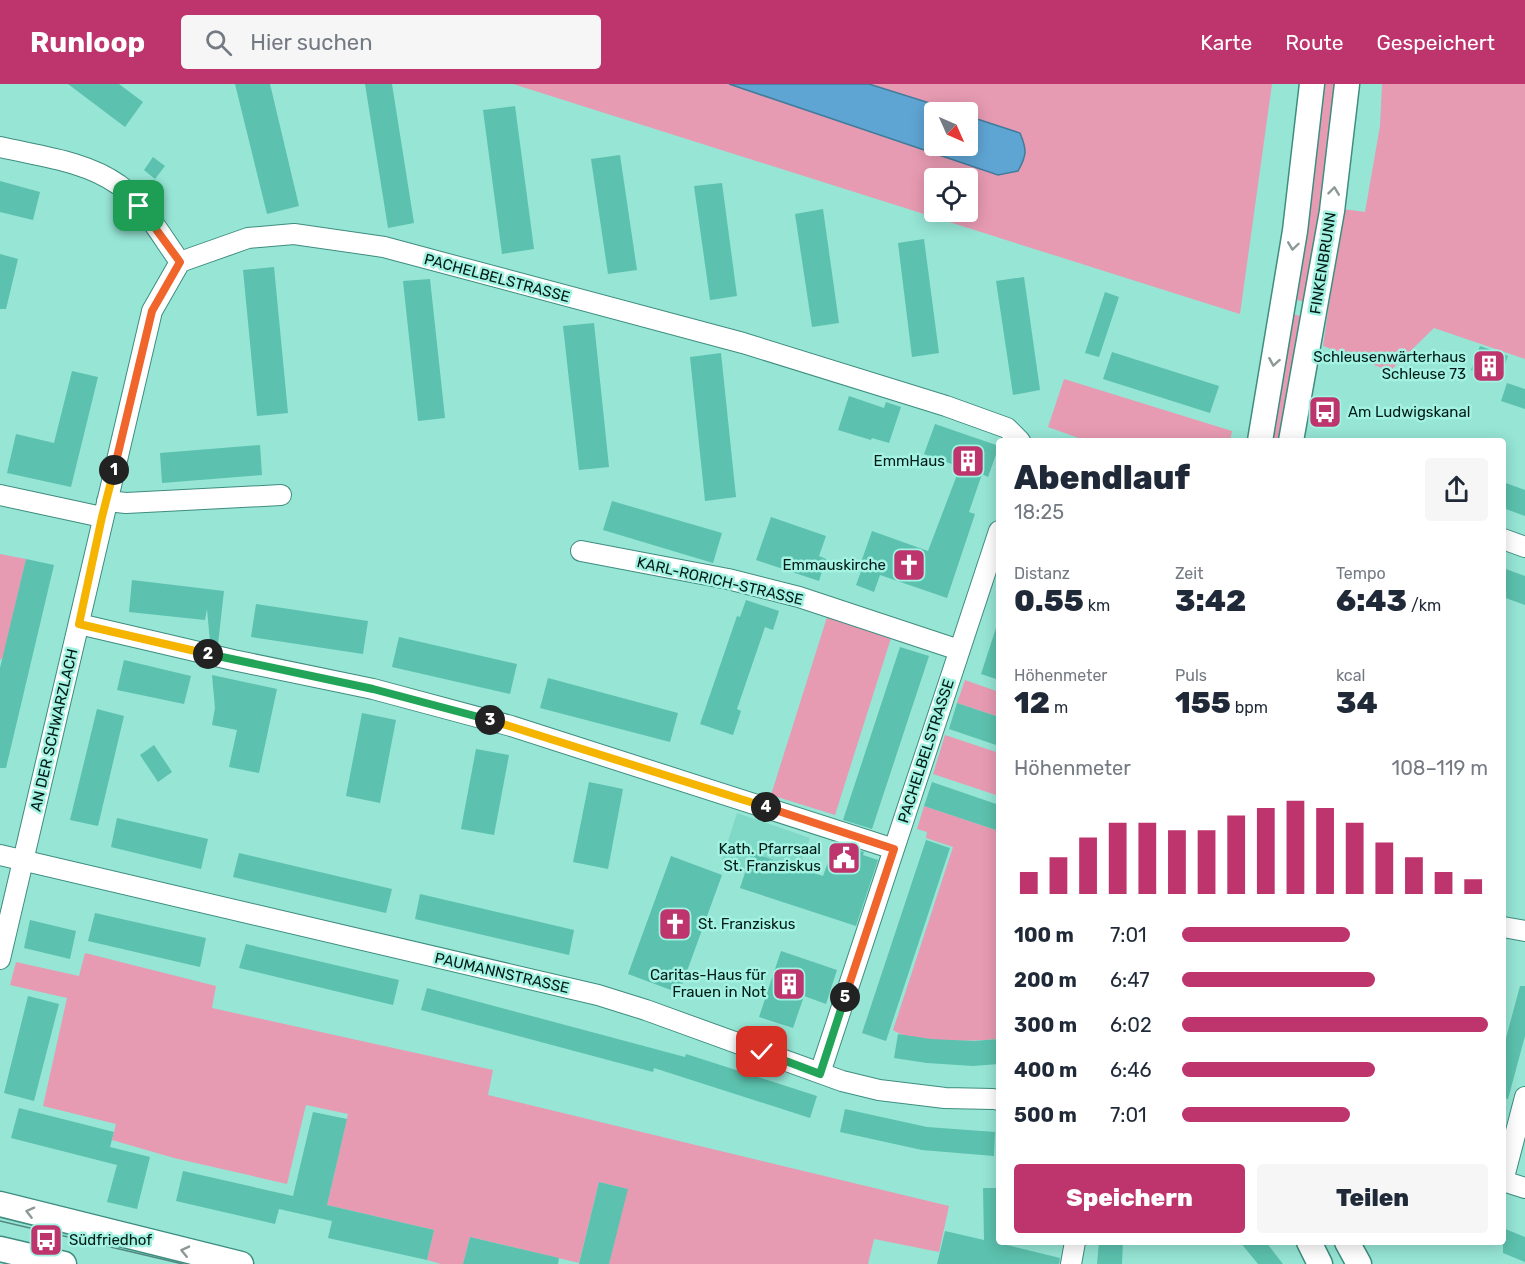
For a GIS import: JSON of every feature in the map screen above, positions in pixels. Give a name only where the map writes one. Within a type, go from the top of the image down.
[{"type":"main road","points":[[1260,438],[1295,231],[1312,84]]},
{"type":"main road","name":"FINKENBRUNN","points":[[1292,438],[1332,211],[1347,84]]},
{"type":"main road","points":[[0,1204],[242,1264]]},
{"type":"main road","points":[[1310,1245],[1320,1264]]},
{"type":"main road","points":[[1349,1245],[1359,1264]]},
{"type":"main road","points":[[0,1249],[64,1264]]},
{"type":"street","points":[[0,147],[87,168],[120,185],[139,206],[180,262]]},
{"type":"street","name":"PACHELBELSTRASSE","points":[[180,262],[248,238],[294,234],[384,247],[766,350],[946,406],[1007,428],[1017,438]]},
{"type":"street","name":"AN DER SCHWARZLACH","points":[[0,959],[152,311],[180,262]]},
{"type":"street","points":[[0,495],[104,509],[126,503],[281,495]]},
{"type":"street","name":"PACHELBELSTRASSE","points":[[820,1074],[996,540]]},
{"type":"street","points":[[1506,540],[1525,547]]},
{"type":"street","name":"KARL-RORICH-STRASSE","points":[[581,551],[755,585],[799,597],[959,650]]},
{"type":"street","points":[[79,624],[232,660],[373,689],[511,726],[894,849]]},
{"type":"street","name":"PAUMANNSTRASSE","points":[[0,855],[597,995],[646,1010],[820,1074],[879,1090],[945,1098],[996,1100]]},
{"type":"street","points":[[1506,928],[1525,931]]},
{"type":"street","points":[[1506,1170],[1525,1097]]},
{"type":"street","points":[[1506,1182],[1525,1188]]},
{"type":"street","points":[[1071,1264],[1074,1245]]},
{"type":"shaded area","points":[[513,84],[729,84],[924,150],[924,156],[942,156],[977,168],[924,168],[924,214]]},
{"type":"shaded area","points":[[869,84],[1272,84],[1240,314],[949,222],[978,222],[978,168],[998,175],[1020,133],[978,119],[978,102],[926,102]]},
{"type":"shaded area","points":[[1323,84],[1337,84],[1307,302],[1296,300],[1308,220]]},
{"type":"shaded area","points":[[1382,84],[1525,84],[1525,359],[1434,328],[1390,371],[1323,346],[1343,209],[1365,212],[1380,126]]},
{"type":"shaded area","points":[[1293,314],[1304,317],[1280,438],[1272,438]]},
{"type":"shaded area","points":[[1064,379],[1232,431],[1231,438],[1079,438],[1048,427]]},
{"type":"shaded area","points":[[0,554],[26,559],[3,657],[0,660]]},
{"type":"shaded area","points":[[828,614],[892,635],[835,815],[771,795]]},
{"type":"shaded area","points":[[965,680],[996,691],[996,716],[957,703]]},
{"type":"shaded area","points":[[945,735],[996,752],[996,795],[933,774]]},
{"type":"shaded area","points":[[924,806],[996,830],[996,1039],[929,1040],[915,1038],[893,1030],[953,847],[926,838],[927,832],[917,829]]},
{"type":"shaded area","points":[[737,813],[810,838],[787,902],[740,888],[746,869],[722,860]]},
{"type":"shaded area","points":[[85,953],[216,986],[212,1008],[493,1070],[488,1095],[949,1206],[939,1252],[874,1239],[868,1264],[609,1264],[627,1189],[599,1182],[579,1263],[470,1237],[463,1264],[441,1264],[427,1260],[434,1230],[327,1205],[348,1114],[306,1105],[287,1184],[174,1158],[112,1140],[116,1124],[43,1106],[67,998],[10,985],[16,962],[79,976]]},
{"type":"water","points":[[729,84],[869,84],[926,102],[924,102],[924,150]]},
{"type":"water","points":[[978,119],[1020,133],[1025,148],[1023,161],[1018,171],[998,175],[942,156],[978,156]]},
{"type":"building","points":[[68,84],[119,84],[143,102],[125,127]]},
{"type":"building","points":[[235,84],[270,84],[299,206],[267,214]]},
{"type":"building","points":[[365,84],[392,84],[414,223],[388,228]]},
{"type":"building","points":[[515,106],[534,249],[502,254],[483,110]]},
{"type":"building","points":[[620,155],[637,270],[608,274],[591,159]]},
{"type":"building","points":[[153,157],[165,166],[155,179],[144,170]]},
{"type":"building","points":[[0,181],[40,192],[33,220],[0,212]]},
{"type":"building","points":[[722,183],[737,296],[710,300],[694,186]]},
{"type":"building","points":[[823,209],[839,323],[812,327],[795,214]]},
{"type":"building","points":[[924,239],[939,353],[912,357],[898,243]]},
{"type":"building","points":[[0,254],[18,259],[6,309],[0,309]]},
{"type":"building","points":[[274,267],[288,413],[257,416],[243,270]]},
{"type":"building","points":[[1024,277],[1040,390],[1013,395],[996,281]]},
{"type":"building","points":[[430,279],[445,418],[418,421],[403,281]]},
{"type":"building","points":[[1105,292],[1119,297],[1099,357],[1085,353]]},
{"type":"building","points":[[594,323],[609,467],[579,470],[563,326]]},
{"type":"building","name":"Schleusenwärterhaus Schleuse 73","points":[[1480,346],[1508,356],[1499,380],[1471,370]]},
{"type":"building","points":[[1112,352],[1219,386],[1210,413],[1103,379]]},
{"type":"building","points":[[721,353],[736,497],[705,501],[690,357]]},
{"type":"building","points":[[72,371],[98,377],[71,487],[7,473],[16,434],[54,443]]},
{"type":"building","points":[[1507,383],[1525,389],[1525,409],[1501,401]]},
{"type":"building","points":[[849,396],[884,408],[886,402],[901,407],[889,443],[838,430]]},
{"type":"building","points":[[935,424],[996,445],[996,454],[988,477],[982,474],[969,512],[975,514],[947,598],[880,575],[874,592],[856,585],[862,569],[859,568],[872,531],[928,551],[960,467],[924,454]]},
{"type":"building","points":[[260,445],[262,475],[162,483],[160,453]]},
{"type":"building","points":[[1506,483],[1525,490],[1525,516],[1506,509]]},
{"type":"building","points":[[612,501],[722,533],[713,563],[603,530]]},
{"type":"building","points":[[771,517],[826,536],[819,556],[826,559],[819,581],[756,560]]},
{"type":"building","points":[[26,559],[54,565],[6,768],[0,768],[0,668]]},
{"type":"building","points":[[1506,569],[1525,576],[1525,605],[1506,598]]},
{"type":"building","points":[[132,580],[224,591],[218,644],[210,642],[207,609],[205,620],[129,612]]},
{"type":"building","points":[[746,600],[779,611],[773,630],[765,627],[737,709],[741,711],[733,735],[700,724],[737,616],[740,617]]},
{"type":"building","points":[[256,604],[368,621],[363,654],[251,637]]},
{"type":"building","points":[[996,628],[996,679],[981,674]]},
{"type":"building","points":[[399,637],[517,664],[510,694],[392,667]]},
{"type":"building","points":[[900,647],[929,656],[872,829],[843,820]]},
{"type":"building","points":[[124,660],[191,676],[184,704],[117,690]]},
{"type":"building","points":[[212,675],[277,689],[259,773],[229,767],[237,730],[212,725],[215,708]]},
{"type":"building","points":[[548,678],[678,713],[670,742],[540,708]]},
{"type":"building","points":[[957,703],[996,716],[996,745],[949,729]]},
{"type":"building","points":[[97,709],[124,716],[98,826],[70,820]]},
{"type":"building","points":[[362,713],[396,720],[380,803],[346,796]]},
{"type":"building","points":[[154,745],[172,772],[158,782],[140,755]]},
{"type":"building","points":[[476,749],[509,755],[494,835],[461,829]]},
{"type":"building","points":[[589,782],[623,789],[608,869],[573,862]]},
{"type":"building","points":[[932,782],[996,804],[996,830],[924,806]]},
{"type":"building","points":[[117,818],[208,839],[201,869],[111,847]]},
{"type":"building","points":[[926,840],[950,848],[886,1041],[862,1033]]},
{"type":"building","points":[[835,843],[864,852],[863,855],[878,860],[856,926],[740,888],[752,853],[823,876]]},
{"type":"building","points":[[239,853],[392,889],[386,913],[233,877]]},
{"type":"building","name":"St. Franziskus","points":[[671,856],[722,875],[679,993],[628,974]]},
{"type":"building","points":[[420,894],[574,930],[569,955],[415,919]]},
{"type":"building","points":[[95,913],[206,938],[200,967],[88,941]]},
{"type":"building","points":[[30,920],[76,931],[70,959],[24,948]]},
{"type":"building","points":[[246,944],[399,980],[393,1005],[239,968]]},
{"type":"building","name":"Caritas-Haus für Frauen in Not","points":[[781,951],[837,970],[826,1004],[804,996],[793,1028],[759,1017]]},
{"type":"building","points":[[1520,986],[1525,986],[1525,1036],[1508,1099],[1506,1099],[1506,1038]]},
{"type":"building","points":[[427,988],[685,1057],[686,1054],[817,1096],[810,1118],[654,1068],[653,1072],[421,1010]]},
{"type":"building","points":[[28,996],[59,1004],[34,1101],[4,1093]]},
{"type":"building","points":[[898,1034],[931,1039],[974,1041],[996,1039],[996,1064],[973,1066],[894,1058]]},
{"type":"building","points":[[19,1108],[114,1132],[110,1147],[150,1157],[137,1209],[107,1202],[117,1165],[11,1138]]},
{"type":"building","points":[[845,1109],[927,1127],[995,1132],[994,1156],[922,1150],[840,1132]]},
{"type":"building","points":[[313,1112],[347,1119],[327,1205],[434,1230],[427,1260],[328,1238],[332,1221],[279,1209],[275,1224],[176,1201],[183,1171],[293,1196]]},
{"type":"building","points":[[599,1182],[628,1189],[609,1264],[579,1264]]},
{"type":"building","points":[[983,1188],[996,1188],[996,1245],[1007,1245],[1060,1258],[1059,1264],[937,1264],[945,1231],[984,1240]]},
{"type":"building","points":[[1506,1229],[1525,1237],[1525,1262],[1503,1253],[1503,1245],[1506,1245]]},
{"type":"building","points":[[470,1237],[559,1258],[558,1264],[463,1264]]},
{"type":"building","points":[[1099,1245],[1123,1245],[1122,1264],[1097,1264]]},
{"type":"building","points":[[1242,1245],[1268,1245],[1283,1264],[1258,1264]]},
{"type":"tram line","points":[[0,1221],[183,1264]]},
{"type":"place","name":"Schleusenwärterhaus Schleuse 73","points":[[1489,366]]},
{"type":"place","name":"Am Ludwigskanal","points":[[1325,412]]},
{"type":"place","name":"EmmHaus","points":[[968,461]]},
{"type":"place","name":"Emmauskirche","points":[[909,565]]},
{"type":"place","name":"Kath. Pfarrsaal St. Franziskus","points":[[844,858]]},
{"type":"place","name":"St. Franziskus","points":[[675,924]]},
{"type":"place","name":"Caritas-Haus für Frauen in Not","points":[[789,984]]},
{"type":"place","name":"Südfriedhof","points":[[46,1240]]},
{"type":"route","points":[[139,206],[180,262],[152,311],[102,517],[79,624],[232,660],[373,689],[511,726],[894,849],[820,1074],[762,1052]]}]
